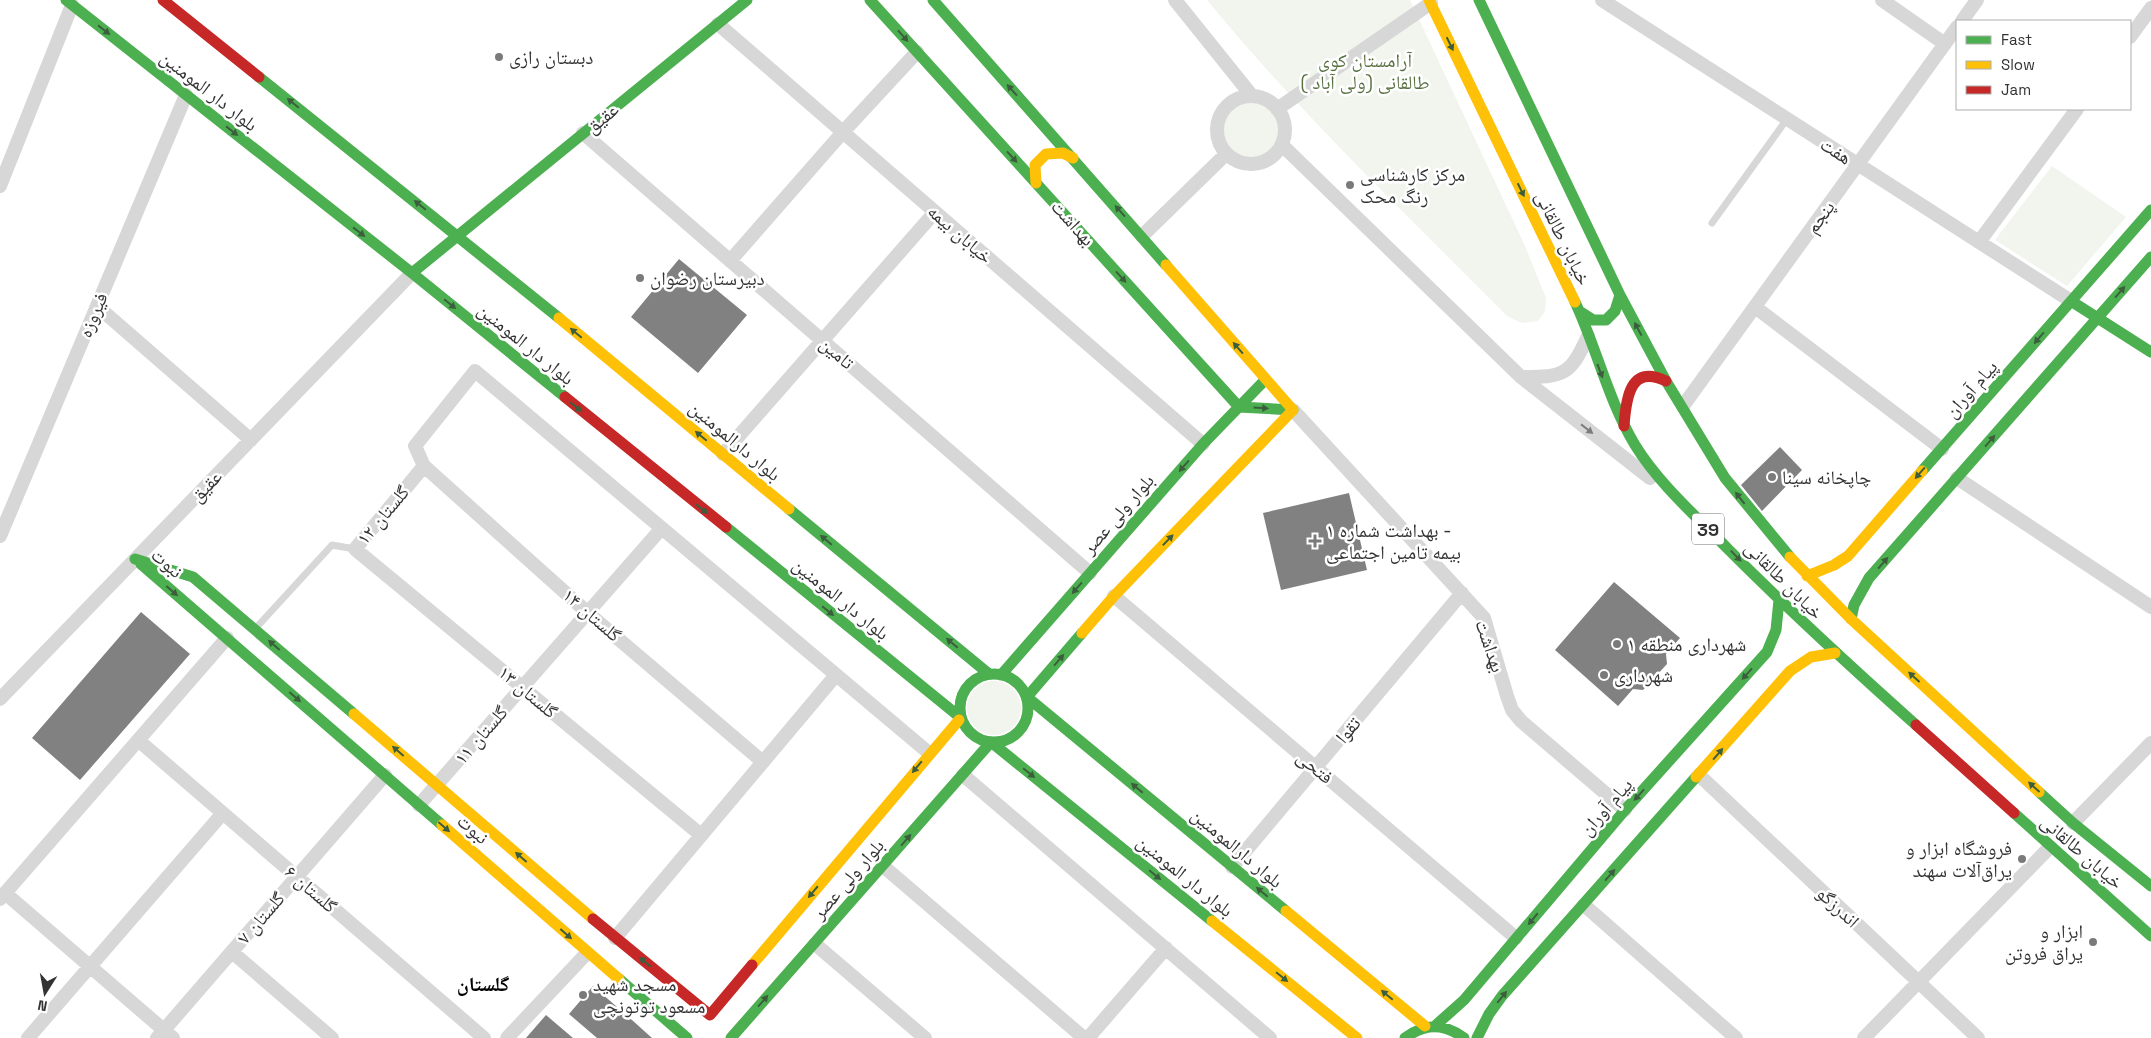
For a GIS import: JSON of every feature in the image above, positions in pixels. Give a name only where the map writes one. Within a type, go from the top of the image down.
[{"type":"main road","points":[[163,0],[458,235]]},
{"type":"main road","name":"عقیق","points":[[412,273],[747,0]]},
{"type":"main road","name":"بهداشت","points":[[870,0],[1239,406]]},
{"type":"main road","name":"بهداشت","points":[[932,0],[1142,236],[1293,410]]},
{"type":"main road","name":"خیابان طالقانی","points":[[1479,0],[1620,295],[1666,381],[1683,406],[1725,478],[1764,528],[1850,620],[2073,822],[2151,886]]},
{"type":"main road","name":"خیابان طالقانی","points":[[1430,1],[1578,311],[1615,408],[1624,426],[1652,468],[1682,503],[1835,653],[2050,848],[2151,936]]},
{"type":"main road","name":"بلوار دار المومنین","points":[[69,2],[412,273],[961,718]]},
{"type":"main road","points":[[1036,182],[1035,165],[1046,154],[1063,153],[1073,158]]},
{"type":"main road","name":"پیام آوران","points":[[1807,576],[1834,566],[1851,565],[1942,449],[2151,210]]},
{"type":"main road","name":"بلوار دارالمومنین","points":[[458,235],[723,454],[995,674]]},
{"type":"main road","points":[[1850,620],[1857,598],[1869,578],[2151,257]]},
{"type":"main road","points":[[1578,311],[1588,319],[1600,321],[1611,317],[1619,307],[1620,295]]},
{"type":"main road","points":[[2071,301],[2151,352]]},
{"type":"main road","points":[[1624,426],[1625,404],[1635,381],[1645,375],[1656,375],[1666,381]]},
{"type":"main road","name":"بلوار ولی عصر","points":[[995,674],[1090,573],[1203,444],[1265,380]]},
{"type":"main road","points":[[1239,406],[1293,410]]},
{"type":"main road","points":[[1027,697],[1114,596],[1293,410]]},
{"type":"main road","name":"نبوت","points":[[135,559],[193,577],[615,938],[710,1015],[725,1022],[731,1038]]},
{"type":"main road","name":"نبوت","points":[[135,559],[587,953],[688,1038]]},
{"type":"main road","points":[[1851,565],[1869,578]]},
{"type":"main road","name":"پیام آوران","points":[[1477,1038],[1475,1010],[1516,938],[1625,810],[1768,652],[1776,630],[1779,600]]},
{"type":"main road","points":[[1768,652],[1783,656],[1790,671]]},
{"type":"main road","name":"پیام آوران","points":[[1405,1038],[1430,1026],[1475,1010],[1502,996],[1790,671],[1811,657],[1835,653]]},
{"type":"main road","points":[[995,674],[1016,683],[1027,697],[1028,714],[1021,729],[1013,737],[991,742],[972,734],[961,718],[960,706],[963,695],[969,685],[978,678],[995,674]]},
{"type":"main road","name":"بلوار دارالمومنین","points":[[1027,697],[1232,867],[1430,1026],[1447,1027],[1464,1038]]},
{"type":"main road","name":"بلوار ولی عصر","points":[[710,1015],[929,753],[961,718]]},
{"type":"main road","name":"بلوار دار المومنین","points":[[991,742],[1357,1038]]},
{"type":"main road","name":"بلوار ولی عصر","points":[[731,1038],[991,742]]},
{"type":"main road","points":[[2073,822],[2151,899]]},
{"type":"main road","points":[[587,953],[615,938]]},
{"type":"main road","points":[[688,1038],[694,1022],[710,1015]]},
{"type":"street","points":[[1175,0],[1252,96]]},
{"type":"street","name":"هفت","points":[[1602,0],[2071,301]]},
{"type":"street","points":[[1882,0],[1945,44]]},
{"type":"street","points":[[1963,20],[1977,0]]},
{"type":"street","points":[[1277,109],[1430,1]]},
{"type":"street","points":[[1,182],[69,2]]},
{"type":"street","points":[[2131,36],[2151,8]]},
{"type":"street","name":"خیابان بیمه","points":[[718,24],[1203,444]]},
{"type":"street","name":"پنجم","points":[[1683,406],[1956,29]]},
{"type":"street","points":[[730,261],[843,132],[917,52]]},
{"type":"street","name":"فیروزه","points":[[0,536],[186,95]]},
{"type":"street","points":[[1252,96],[1264,98],[1277,109],[1284,123],[1285,135],[1282,146],[1276,154],[1256,164],[1234,161],[1226,154],[1218,139],[1217,122],[1222,111],[1230,103],[1240,98],[1252,96]]},
{"type":"street","points":[[1979,242],[2076,110]]},
{"type":"street","name":"تامین","points":[[583,133],[1090,573]]},
{"type":"street","points":[[1282,146],[1522,377],[1682,503]]},
{"type":"street","points":[[1142,236],[1226,154]]},
{"type":"street","points":[[723,454],[935,212]]},
{"type":"street","name":"عقیق","points":[[0,699],[412,273]]},
{"type":"street","points":[[97,306],[251,440]]},
{"type":"street","points":[[1755,306],[1942,449]]},
{"type":"street","points":[[1522,377],[1549,377],[1565,372],[1578,358],[1588,336]]},
{"type":"street","points":[[424,466],[415,446],[475,371],[661,530],[929,753]]},
{"type":"street","name":"بهداشت","points":[[1293,410],[1484,618],[1512,710],[1521,721],[1625,810]]},
{"type":"street","name":"گلستان ۱۲","points":[[355,549],[424,466]]},
{"type":"street","name":"گلستان ۱۴","points":[[424,466],[588,613],[762,762]]},
{"type":"street","points":[[1957,478],[2151,608]]},
{"type":"street","name":"گلستان ۱۱","points":[[419,805],[661,530]]},
{"type":"street","name":"گلستان ۱۳","points":[[355,549],[701,835]]},
{"type":"street","name":"تقوا","points":[[1232,867],[1462,593]]},
{"type":"street","name":"فتحی","points":[[1114,596],[1516,938]]},
{"type":"street","points":[[165,1035],[90,966],[2,896],[227,638]]},
{"type":"street","points":[[615,938],[836,675]]},
{"type":"street","name":"گلستان ۶","points":[[138,740],[484,1038]]},
{"type":"street","points":[[2073,822],[2151,743]]},
{"type":"street","name":"گلستان ۷","points":[[165,1035],[232,952],[385,775]]},
{"type":"street","points":[[963,775],[1270,1038]]},
{"type":"street","name":"اندرزگو","points":[[1699,775],[1978,1038]]},
{"type":"street","points":[[28,1038],[223,813]]},
{"type":"street","points":[[1864,1038],[2050,848]]},
{"type":"street","points":[[883,866],[1084,1038]]},
{"type":"street","points":[[1584,905],[1736,1038]]},
{"type":"street","points":[[814,944],[925,1038]]},
{"type":"street","points":[[1088,1038],[1166,948]]},
{"type":"street","points":[[232,952],[332,1038]]},
{"type":"street","points":[[507,1038],[587,953]]},
{"type":"lane","points":[[1712,223],[1787,119]]},
{"type":"lane","name":"گلستان ۱۲","points":[[255,629],[332,545],[355,549]]},
{"type":"green space","name":"آرامستان کوی طالقانی (ولی آباد )","points":[[1207,0],[1410,0],[1525,246],[1546,298],[1545,311],[1538,321],[1522,323],[1507,316],[1315,122],[1242,42]]},
{"type":"green space","points":[[1245,102],[1257,102],[1272,110],[1280,125],[1280,137],[1272,152],[1257,160],[1245,160],[1230,152],[1222,137],[1222,125],[1230,110]]},
{"type":"green space","points":[[2052,166],[2126,217],[2067,286],[1995,240]]},
{"type":"green space","points":[[994,681],[1004,683],[1013,689],[1019,698],[1021,708],[1019,718],[1013,727],[1004,733],[994,735],[984,733],[975,727],[969,718],[967,708],[969,698],[975,689],[984,683]]},
{"type":"building","points":[[679,259],[747,315],[698,373],[631,317]]},
{"type":"building","name":"چاپخانه سینا","points":[[1780,447],[1802,470],[1762,511],[1741,485]]},
{"type":"building","name":"بهداشت شماره ۱ - بیمه تامین اجتماعی","points":[[1349,493],[1367,570],[1281,590],[1263,513]]},
{"type":"building","name":"شهرداری منطقه ۱","points":[[1614,582],[1680,638],[1666,654],[1667,664],[1643,690],[1633,689],[1618,706],[1555,650]]},
{"type":"building","points":[[141,612],[190,654],[80,780],[32,738]]},
{"type":"building","points":[[593,986],[652,1038],[597,1038],[569,1014]]},
{"type":"building","points":[[546,1015],[573,1038],[526,1038]]},
{"type":"traffic: fast","points":[[66,0],[412,273],[565,397]]},
{"type":"traffic: fast","points":[[412,273],[747,0]]},
{"type":"traffic: fast","points":[[870,0],[1239,407],[1293,410]]},
{"type":"traffic: fast","points":[[933,0],[1166,265]]},
{"type":"traffic: fast","points":[[1479,0],[1620,295],[1666,381],[1725,478],[1790,557]]},
{"type":"traffic: fast","points":[[259,77],[559,318]]},
{"type":"traffic: fast","points":[[1922,471],[2151,210]]},
{"type":"traffic: fast","points":[[1851,619],[1854,605],[1869,578],[2151,257]]},
{"type":"traffic: fast","points":[[1579,311],[1593,320],[1606,320],[1615,311],[1620,295]]},
{"type":"traffic: fast","points":[[2071,301],[2151,352]]},
{"type":"traffic: fast","points":[[1575,302],[1617,410],[1635,445],[1655,473],[1691,512],[1774,594],[1916,725]]},
{"type":"traffic: fast","points":[[1001,675],[1203,444],[1265,380]]},
{"type":"traffic: fast","points":[[789,509],[989,674]]},
{"type":"traffic: fast","points":[[726,527],[961,718],[959,720]]},
{"type":"traffic: fast","points":[[135,559],[193,577],[354,714]]},
{"type":"traffic: fast","points":[[141,564],[442,825]]},
{"type":"traffic: fast","points":[[1436,1025],[1464,1000],[1625,810],[1767,652],[1776,630],[1779,600]]},
{"type":"traffic: fast","points":[[1082,633],[1027,697],[1286,911]]},
{"type":"traffic: fast","points":[[994,674],[1007,677],[1018,684],[1025,695],[1028,708],[1025,721],[1018,732],[1007,739],[994,742],[981,739],[970,732],[963,721],[960,708],[963,695],[970,684],[981,677],[994,674]]},
{"type":"traffic: fast","points":[[731,1038],[991,742],[1212,921]]},
{"type":"traffic: fast","points":[[1477,1038],[1489,1014],[1502,996],[1696,777]]},
{"type":"traffic: fast","points":[[2039,792],[2073,823],[2151,886]]},
{"type":"traffic: fast","points":[[2014,813],[2151,936]]},
{"type":"traffic: fast","points":[[619,979],[687,1038]]},
{"type":"traffic: fast","points":[[1405,1038],[1427,1027],[1442,1027],[1464,1038]]},
{"type":"traffic: slow","points":[[1429,0],[1575,302]]},
{"type":"traffic: slow","points":[[1036,183],[1035,165],[1046,154],[1063,153],[1073,158]]},
{"type":"traffic: slow","points":[[1166,265],[1293,410]]},
{"type":"traffic: slow","points":[[559,318],[789,509]]},
{"type":"traffic: slow","points":[[1082,633],[1114,596],[1293,410]]},
{"type":"traffic: slow","points":[[1807,576],[1834,565],[1848,556],[1922,471]]},
{"type":"traffic: slow","points":[[1790,557],[1851,619],[2039,792]]},
{"type":"traffic: slow","points":[[1696,777],[1790,671],[1811,657],[1835,653]]},
{"type":"traffic: slow","points":[[354,714],[593,919]]},
{"type":"traffic: slow","points":[[752,965],[959,720]]},
{"type":"traffic: slow","points":[[442,825],[619,979]]},
{"type":"traffic: slow","points":[[1286,911],[1425,1026]]},
{"type":"traffic: slow","points":[[1212,921],[1357,1038]]},
{"type":"traffic: jam","points":[[163,0],[259,77]]},
{"type":"traffic: jam","points":[[1624,426],[1626,405],[1632,387],[1637,380],[1645,377],[1654,377],[1666,381]]},
{"type":"traffic: jam","points":[[565,397],[726,527]]},
{"type":"traffic: jam","points":[[1916,725],[2014,813]]},
{"type":"traffic: jam","points":[[593,919],[710,1015],[752,965]]},
{"type":"place","name":"دبستان رازی","points":[[499,57]]},
{"type":"place","name":"مرکز کارشناسی رنگ محک","points":[[1350,185]]},
{"type":"place","name":"دبیرستان رضوان","points":[[640,278]]},
{"type":"place","name":"چاپخانه سینا","points":[[1772,477]]},
{"type":"place","name":"بهداشت شماره ۱ - بیمه تامین اجتماعی","points":[[1315,541]]},
{"type":"place","name":"شهرداری منطقه ۱","points":[[1617,644]]},
{"type":"place","name":"شهرداری","points":[[1604,675]]},
{"type":"place","name":"فروشگاه ابزار و یراق‌آلات‌ سهند","points":[[2022,859]]},
{"type":"place","name":"ابزار و یراق فروتن","points":[[2093,942]]},
{"type":"place","name":"مسجد شهید مسعود توتونچی","points":[[583,995]]},
{"type":"district","name":"گلستان","points":[[483,984]]}]
